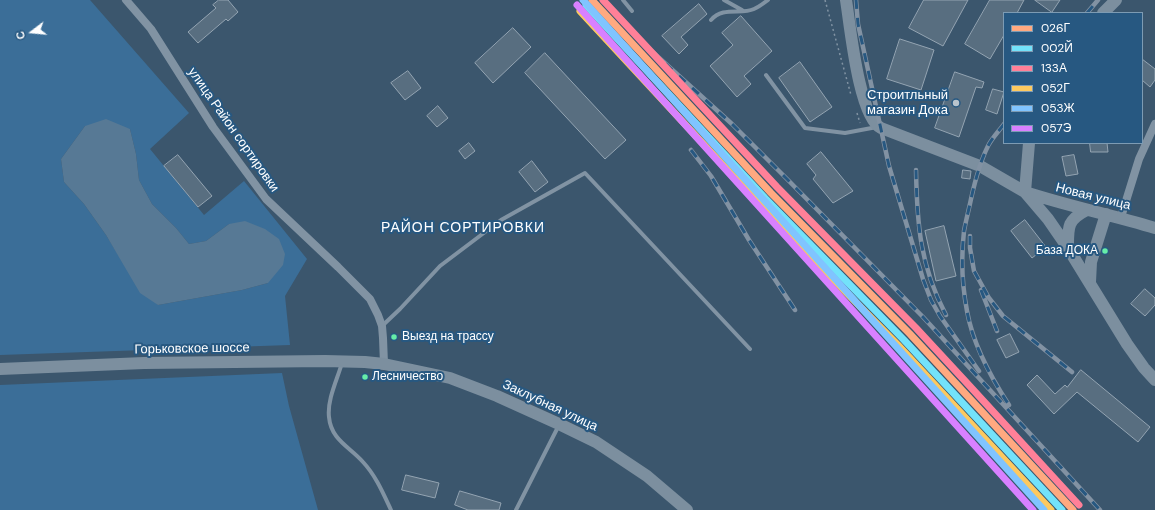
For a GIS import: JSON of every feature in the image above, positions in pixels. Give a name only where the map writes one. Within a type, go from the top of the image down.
[{"type":"main road","points":[[1104,12],[1116,0]]},
{"type":"main road","points":[[845,2],[857,69],[864,98],[873,122],[879,127],[980,166],[1025,192],[1048,219],[1090,282],[1128,344],[1144,368],[1155,380]]},
{"type":"main road","points":[[1025,192],[1029,144]]},
{"type":"main road","name":"Новая улица","points":[[1025,192],[1056,203],[1106,214],[1155,228]]},
{"type":"main road","points":[[1068,248],[1068,232],[1071,222],[1076,215],[1087,210]]},
{"type":"main road","points":[[1090,282],[1091,262],[1106,214]]},
{"type":"main road","name":"Горьковское шоссе","points":[[0,369],[144,363],[342,361],[384,364]]},
{"type":"main road","name":"Заклубная улица","points":[[384,364],[450,378],[497,396],[559,424],[596,442],[647,476],[687,510]]},
{"type":"street","name":"улица Район сортировки","points":[[126,0],[151,29],[213,127],[266,199],[370,299],[382,326],[384,364]]},
{"type":"street","points":[[1120,218],[1139,159],[1155,124]]},
{"type":"lane","points":[[623,0],[632,11]]},
{"type":"lane","points":[[724,0],[742,10]]},
{"type":"lane","points":[[711,20],[715,15],[732,11],[754,10],[768,0]]},
{"type":"lane","points":[[766,75],[805,128],[845,133],[879,127]]},
{"type":"lane","points":[[382,326],[440,266],[502,220],[585,173],[750,349]]},
{"type":"lane","points":[[342,361],[331,401],[329,416],[330,422],[338,439],[363,462],[376,480],[391,510]]},
{"type":"lane","points":[[516,510],[559,424]]},
{"type":"path","points":[[825,0],[851,95]]},
{"type":"path","points":[[856,110],[863,131]]},
{"type":"shaded area","points":[[0,0],[90,0],[189,113],[150,149],[204,215],[244,181],[307,259],[285,296],[290,345],[0,355]],"holes":[[[85,126],[130,129],[136,154],[139,180],[152,204],[176,228],[189,244],[206,241],[229,224],[268,283],[242,290],[158,305],[122,261],[84,204],[64,182],[61,159]]]},
{"type":"shaded area","points":[[106,119],[130,129],[136,154],[139,180],[152,204],[176,228],[189,244],[206,241],[229,224],[245,221],[265,229],[279,239],[285,254],[283,265],[268,283],[242,290],[158,305],[140,293],[106,235],[84,204],[64,182],[61,159],[85,126]]},
{"type":"shaded area","points":[[282,373],[289,406],[318,510],[0,510],[0,385]]},
{"type":"building","points":[[219,0],[228,0],[238,12],[228,21],[226,19],[198,43],[188,32],[216,8],[213,5]]},
{"type":"building","points":[[924,0],[968,0],[943,46],[909,28]]},
{"type":"building","points":[[990,0],[1024,0],[1018,12],[1003,12],[1003,37],[990,59],[965,44]]},
{"type":"building","points":[[1035,0],[1060,0],[1052,12]]},
{"type":"building","points":[[699,4],[707,14],[681,37],[688,45],[679,54],[662,36]]},
{"type":"building","points":[[741,16],[772,51],[744,76],[751,84],[737,97],[710,66],[733,45],[722,33]]},
{"type":"building","points":[[513,28],[531,47],[493,83],[475,63]]},
{"type":"building","points":[[900,39],[934,50],[921,90],[887,79]]},
{"type":"building","points":[[545,53],[626,140],[605,159],[525,73]]},
{"type":"building","points":[[1143,60],[1155,69],[1155,80],[1150,87],[1143,81]]},
{"type":"building","points":[[800,62],[832,107],[810,122],[779,78]]},
{"type":"building","points":[[408,71],[421,88],[405,100],[391,83]]},
{"type":"building","points":[[955,72],[984,82],[982,88],[976,87],[959,137],[935,128]]},
{"type":"building","points":[[993,89],[1003,92],[997,114],[986,110]]},
{"type":"building","points":[[438,106],[448,118],[437,127],[427,116]]},
{"type":"building","points":[[469,143],[475,151],[465,159],[459,151]]},
{"type":"building","points":[[1090,144],[1107,144],[1108,152],[1091,152]]},
{"type":"building","points":[[821,152],[853,191],[833,203],[813,179],[816,175],[807,164]]},
{"type":"building","points":[[178,155],[212,196],[198,207],[164,166]]},
{"type":"building","points":[[1074,155],[1078,174],[1066,176],[1062,157]]},
{"type":"building","points":[[532,161],[548,182],[535,192],[519,172]]},
{"type":"building","points":[[963,170],[971,171],[970,179],[962,178]]},
{"type":"building","points":[[1025,220],[1046,247],[1032,258],[1011,231]]},
{"type":"building","points":[[944,226],[956,276],[936,281],[925,231]]},
{"type":"building","points":[[1145,289],[1155,298],[1155,305],[1145,316],[1131,304]]},
{"type":"building","points":[[1010,334],[1019,352],[1006,358],[997,340]]},
{"type":"building","points":[[1081,370],[1150,427],[1138,442],[1077,392],[1054,414],[1027,385],[1037,375],[1055,394],[1065,385],[1067,387]]},
{"type":"building","points":[[406,475],[439,483],[435,498],[402,490]]},
{"type":"building","points":[[460,491],[501,503],[499,510],[468,510],[455,505]]},
{"type":"railway","points":[[602,0],[646,46],[732,124],[923,317],[1100,510]]},
{"type":"railway","points":[[856,0],[858,24],[889,166],[923,279],[931,300],[940,316],[979,371]]},
{"type":"railway","points":[[1088,12],[1098,0]]},
{"type":"railway","points":[[1003,125],[988,146],[978,172],[964,231],[962,261],[965,301],[973,336],[983,360],[1009,405]]},
{"type":"railway","points":[[691,150],[711,176],[749,240],[795,310]]},
{"type":"railway","points":[[916,170],[917,209],[925,262],[937,297],[946,315]]},
{"type":"railway","points":[[970,236],[970,248],[974,271],[989,298],[1003,316],[1072,372]]},
{"type":"railway","points":[[981,290],[997,331]]},
{"type":"transit line","name":"053Ж","points":[[583,0],[1044,510]]},
{"type":"transit line","name":"026Г","points":[[592,0],[771,193],[910,334],[1073,510]]},
{"type":"transit line","name":"133А","points":[[603,0],[777,187],[916,328],[1079,505]]},
{"type":"transit line","name":"057Э","points":[[577,5],[1033,510]]},
{"type":"transit line","name":"002Й","points":[[586,5],[765,198],[904,340],[1062,510]]},
{"type":"transit line","name":"052Г","points":[[580,11],[759,204],[898,345],[1051,510]]},
{"type":"place","name":"Строитльный магазин Дока","points":[[956,103]]},
{"type":"place","name":"База ДОКА","points":[[1105,251]]},
{"type":"place","name":"Выезд на трассу","points":[[394,337]]},
{"type":"place","name":"Лесничество","points":[[365,377]]},
{"type":"district","name":"РАЙОН СОРТИРОВКИ","points":[[463,228]]}]
